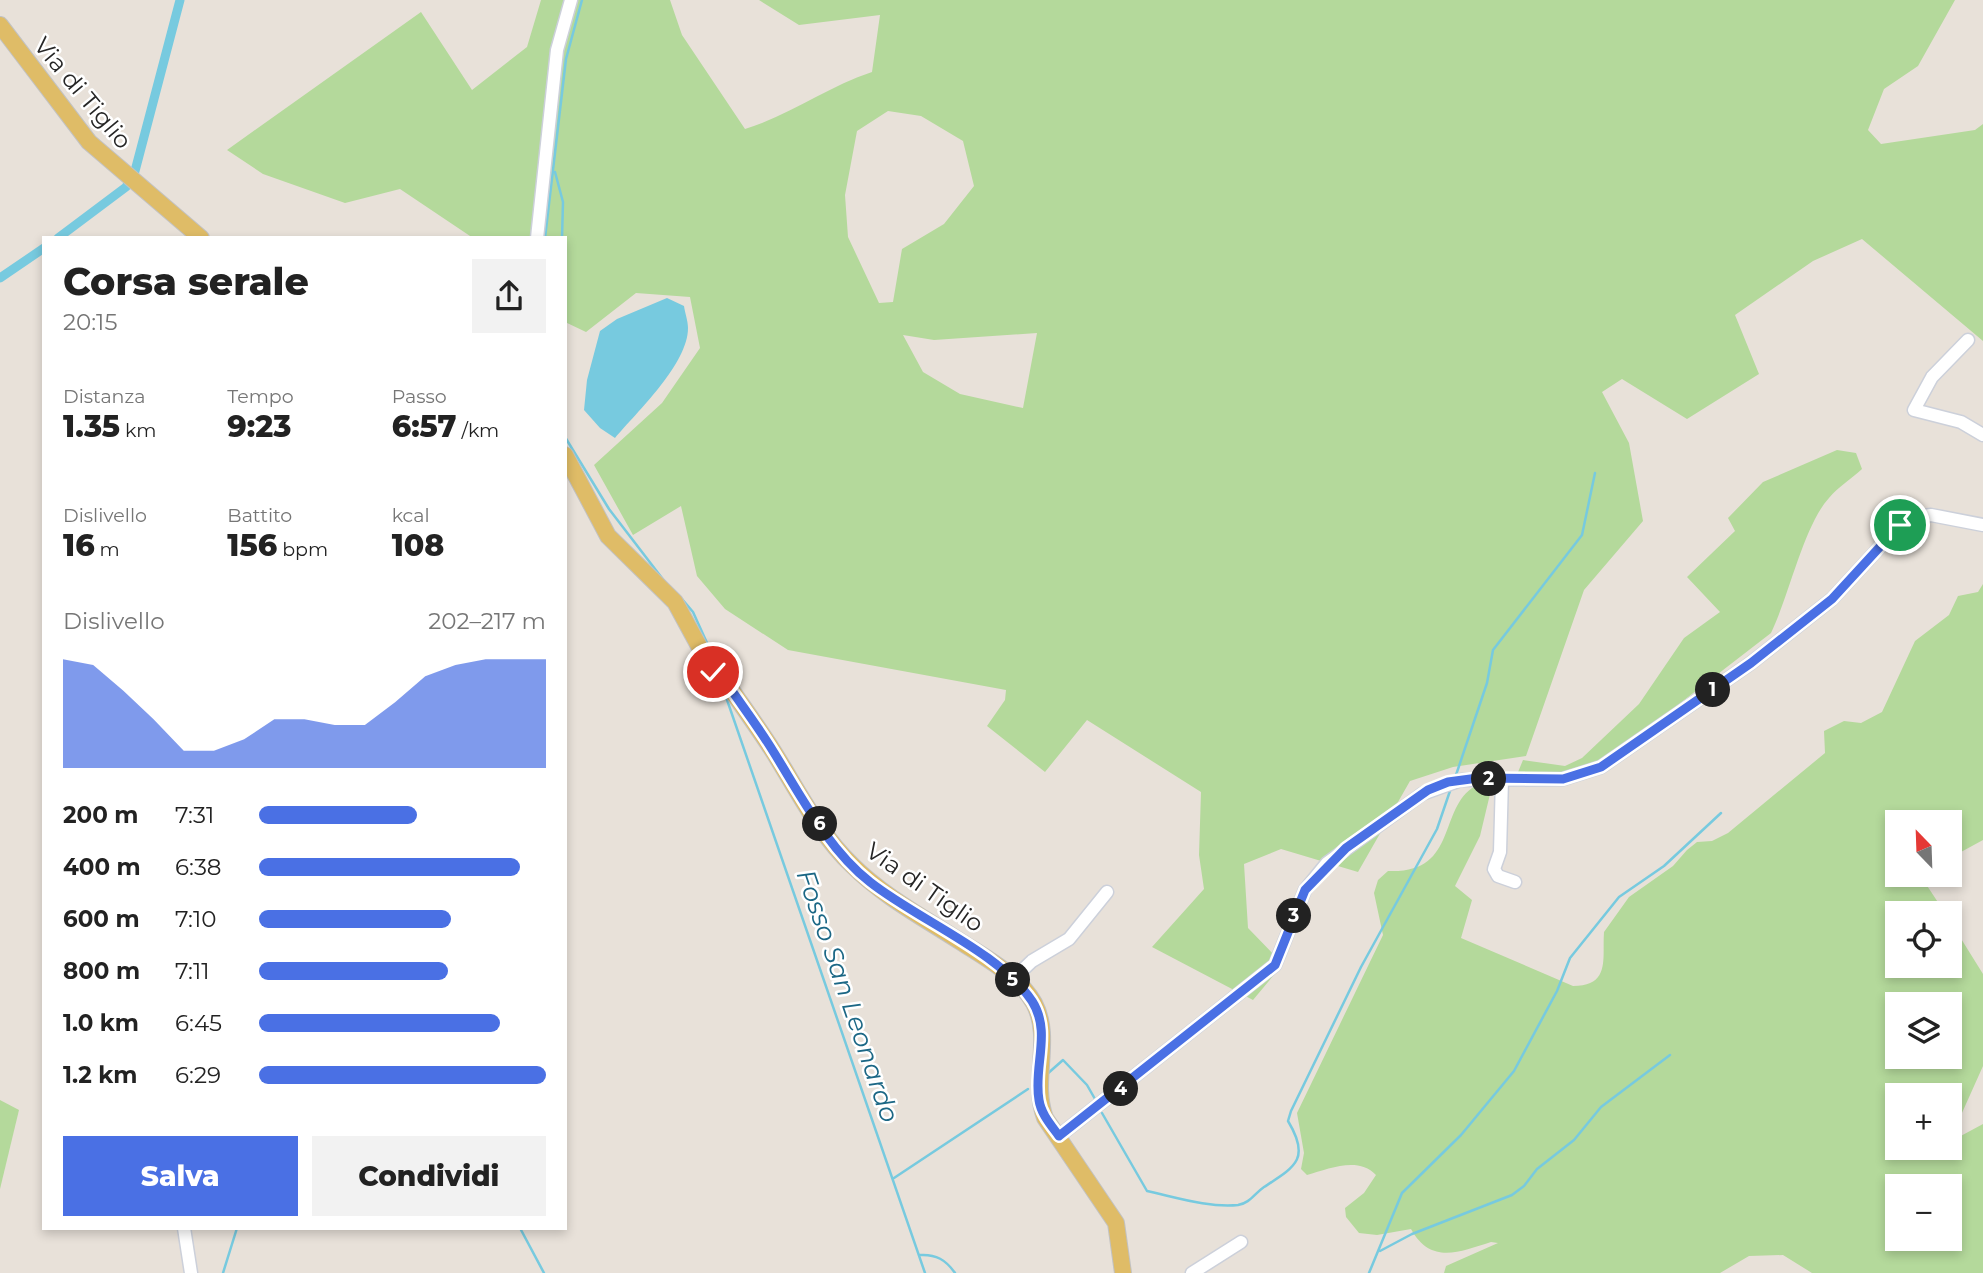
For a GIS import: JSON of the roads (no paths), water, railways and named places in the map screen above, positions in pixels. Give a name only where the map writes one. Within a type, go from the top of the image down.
[{"type":"main road","name":"Via di Tiglio","points":[[0,25],[89,142],[199,236]]},
{"type":"main road","name":"Via di Tiglio","points":[[567,459],[608,536],[675,602],[713,672],[728,685],[806,806],[849,863],[871,883],[994,963],[1013,979],[1034,1003],[1043,1038],[1039,1102],[1045,1118],[1116,1223],[1123,1273]]},
{"type":"street","points":[[537,236],[557,50],[571,0]]},
{"type":"street","points":[[1968,340],[1932,377],[1914,410],[1961,422],[1983,435]]},
{"type":"street","points":[[1059,1136],[1275,965],[1305,890],[1346,848],[1428,790],[1461,780],[1563,779],[1601,767],[1751,663],[1832,599],[1900,525],[1915,517],[1931,515],[1983,525]]},
{"type":"street","points":[[1502,779],[1500,852],[1494,869],[1498,876],[1515,882]]},
{"type":"street","points":[[1013,979],[1032,961],[1069,939],[1107,892]]},
{"type":"street","points":[[184,1230],[191,1273]]},
{"type":"street","points":[[1192,1273],[1241,1242]]},
{"type":"water","points":[[667,298],[684,306],[688,325],[686,342],[680,357],[660,387],[615,438],[600,428],[584,410],[587,380],[600,331],[617,319]]},
{"type":"waterway","points":[[61,236],[126,187],[135,171],[180,0]]},
{"type":"waterway","points":[[545,236],[566,59],[582,0]]},
{"type":"waterway","name":"Fosso San Leonardo","points":[[555,172],[563,202],[562,236]]},
{"type":"waterway","points":[[0,278],[42,249]]},
{"type":"waterway","name":"Fosso San Leonardo","points":[[567,440],[609,509],[665,582]]},
{"type":"waterway","points":[[1456,775],[1487,683],[1493,650],[1582,535],[1595,473]]},
{"type":"waterway","name":"Fosso San Leonardo","points":[[682,599],[693,612],[712,654]]},
{"type":"waterway","name":"Fosso San Leonardo","points":[[725,694],[925,1273]]},
{"type":"waterway","points":[[1102,1113],[1147,1191],[1204,1203],[1238,1205],[1284,1174],[1296,1161],[1299,1153],[1295,1134],[1288,1121],[1291,1111],[1361,967],[1437,829],[1451,788]]},
{"type":"waterway","points":[[1369,1273],[1402,1193],[1461,1135],[1514,1071],[1557,991],[1570,958],[1619,897],[1664,866],[1721,813]]},
{"type":"waterway","points":[[1380,1251],[1412,1234],[1512,1195],[1524,1186],[1537,1169],[1574,1140],[1601,1107],[1670,1055]]},
{"type":"waterway","points":[[1046,1075],[1063,1060],[1087,1085],[1095,1099]]},
{"type":"waterway","points":[[894,1178],[1028,1089]]},
{"type":"waterway","points":[[223,1273],[236,1230]]},
{"type":"waterway","points":[[521,1230],[544,1273]]},
{"type":"waterway","points":[[920,1255],[940,1259],[955,1273]]}]
